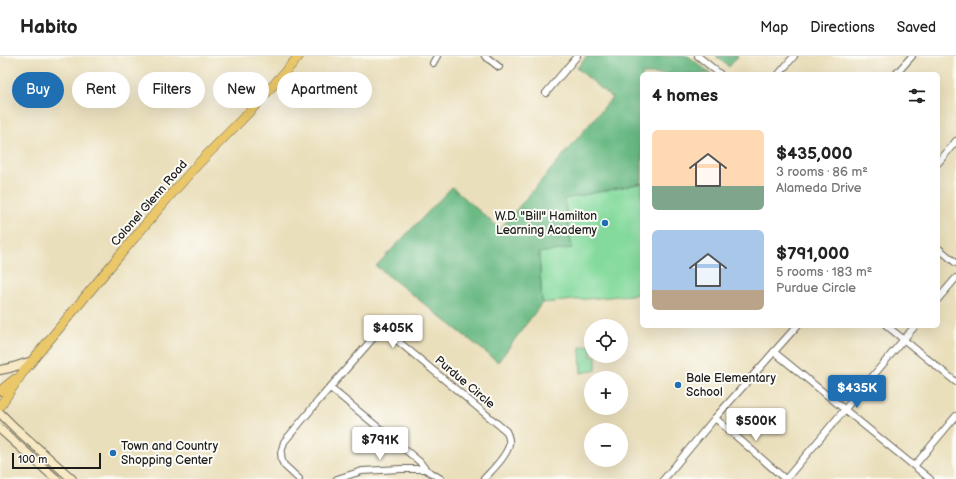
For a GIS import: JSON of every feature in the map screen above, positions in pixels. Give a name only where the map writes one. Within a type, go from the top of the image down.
[{"type":"main road","name":"Colonel Glenn Road","points":[[0,406],[32,360],[167,199],[254,107],[299,56]]},
{"type":"main road","points":[[0,370],[32,360]]},
{"type":"main road","name":"Colonel Glenn Road","points":[[0,391],[24,372]]},
{"type":"main road","points":[[0,413],[72,479]]},
{"type":"main road","points":[[0,429],[56,479]]},
{"type":"main road","points":[[0,435],[10,438]]},
{"type":"street","points":[[433,63],[437,56]]},
{"type":"street","points":[[485,56],[499,67]]},
{"type":"street","points":[[546,94],[578,56]]},
{"type":"street","points":[[698,56],[718,72]]},
{"type":"street","points":[[781,72],[794,56]]},
{"type":"street","points":[[898,72],[912,56]]},
{"type":"street","points":[[940,161],[956,141]]},
{"type":"street","points":[[940,250],[954,260],[956,252]]},
{"type":"street","points":[[940,297],[956,278]]},
{"type":"street","points":[[664,479],[715,418],[795,328]]},
{"type":"street","points":[[889,328],[956,382]]},
{"type":"street","points":[[715,418],[785,479],[913,328]]},
{"type":"street","name":"Purdue Circle","points":[[299,479],[284,465],[282,461],[281,453],[284,442],[375,336],[382,333],[388,334],[506,431],[509,440],[508,448],[499,462],[484,479]]},
{"type":"street","points":[[774,352],[930,479]]},
{"type":"street","points":[[330,388],[398,443],[420,462],[425,469],[441,479]]},
{"type":"street","points":[[914,466],[956,416]]},
{"type":"street","points":[[337,479],[362,471],[425,469]]},
{"type":"green space","points":[[587,56],[688,56],[708,72],[640,72],[640,183],[564,199],[572,248],[539,253],[542,303],[498,362],[376,266],[452,187],[500,229],[612,98],[577,68]]},
{"type":"green space","points":[[716,56],[738,56],[729,67]]},
{"type":"green space","name":"W.D. \"Bill\" Hamilton Learning Academy","points":[[640,183],[640,294],[542,303],[539,252],[572,248],[564,199]]},
{"type":"green space","points":[[584,346],[584,363],[596,363],[596,370],[584,371],[581,373],[580,347]]},
{"type":"place","name":"W.D. \"Bill\" Hamilton Learning Academy","points":[[605,223]]},
{"type":"place","name":"Bale Elementary School","points":[[678,385]]},
{"type":"place","name":"Town and Country Shopping Center","points":[[113,453]]}]
